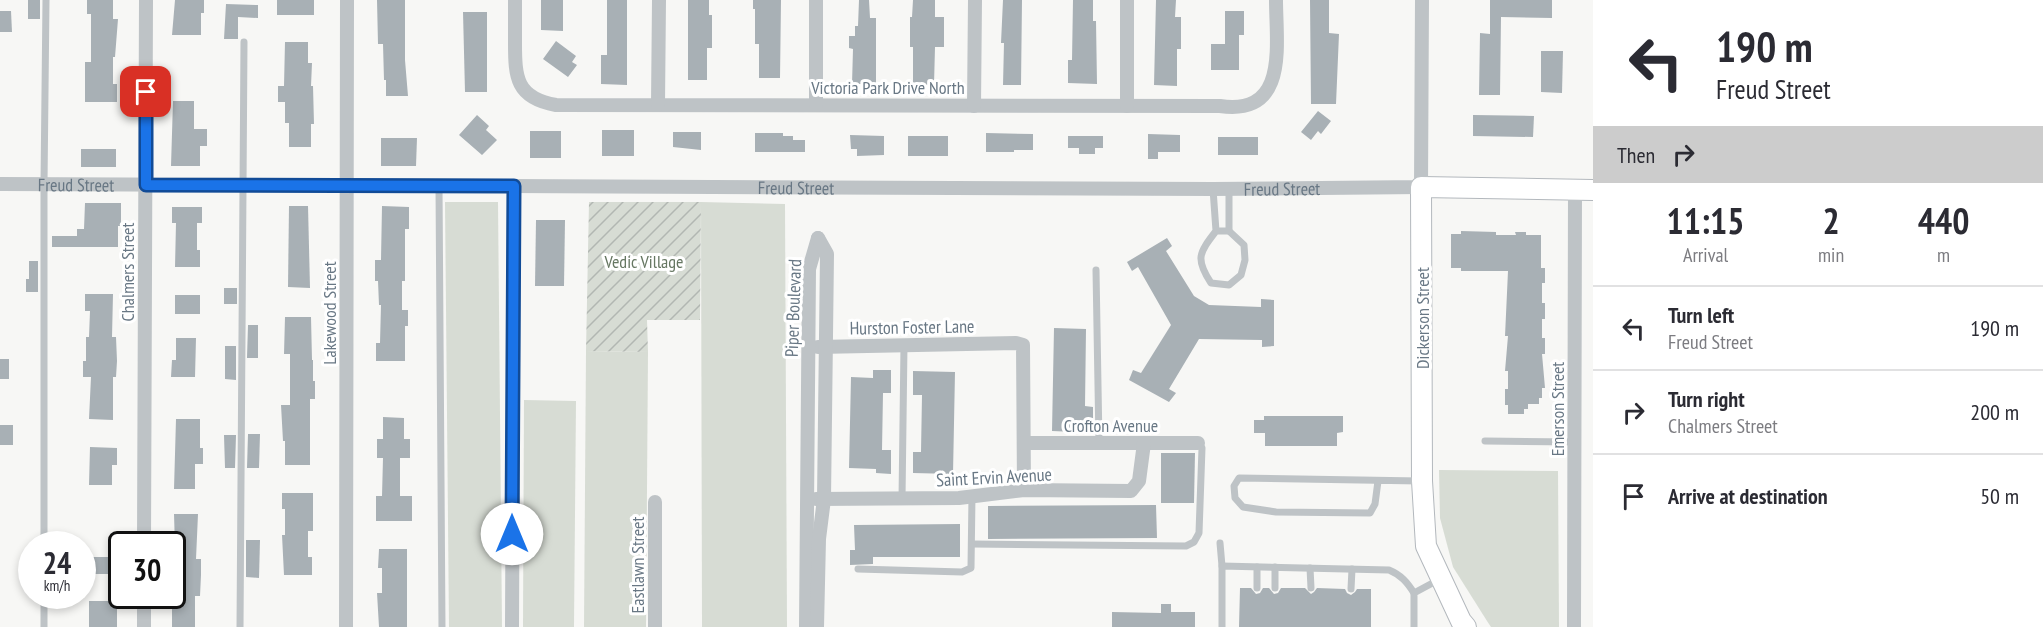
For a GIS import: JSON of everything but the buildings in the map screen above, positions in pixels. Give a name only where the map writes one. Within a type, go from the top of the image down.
[{"type":"street","name":"Chalmers Street","points":[[144,531],[146,0]]},
{"type":"street","name":"Lakewood Street","points":[[346,627],[347,0]]},
{"type":"street","name":"Victoria Park Drive North","points":[[515,0],[514,68],[526,91],[537,100],[556,105],[1230,108],[1253,102],[1268,89],[1275,76],[1277,63],[1276,0]]},
{"type":"street","points":[[658,104],[659,0]]},
{"type":"street","points":[[816,0],[816,105]]},
{"type":"street","points":[[974,106],[975,0]]},
{"type":"street","points":[[1126,106],[1127,0]]},
{"type":"street","name":"Dickerson Street","points":[[1422,0],[1422,481],[1426,546],[1440,579],[1466,627]]},
{"type":"street","name":"Freud Street","points":[[0,184],[1214,189],[1421,187],[1584,190]]},
{"type":"street","points":[[512,627],[514,186]]},
{"type":"street","name":"Emerson Street","points":[[1574,627],[1574,442],[1584,190]]},
{"type":"street","name":"Piper Boulevard","points":[[806,627],[809,269],[818,238],[827,254],[824,499],[819,539],[817,627]]},
{"type":"street","name":"Hurston Foster Lane","points":[[809,346],[1016,343],[1023,345],[1024,443]]},
{"type":"street","points":[[1024,443],[1024,490]]},
{"type":"street","name":"Crofton Avenue","points":[[1024,443],[1198,443]]},
{"type":"street","name":"Saint Ervin Avenue","points":[[808,499],[959,498],[1024,490],[1131,491],[1139,481],[1144,443]]},
{"type":"street","name":"Eastlawn Street","points":[[655,502],[655,627]]},
{"type":"street","points":[[144,609],[144,627]]},
{"type":"lane","points":[[44,531],[46,0]]},
{"type":"lane","points":[[240,627],[243,42]]},
{"type":"lane","points":[[439,186],[442,627]]},
{"type":"lane","points":[[1214,189],[1216,231],[1202,249],[1201,268],[1211,283],[1229,285],[1242,275],[1245,260],[1244,245],[1229,231],[1216,231]]},
{"type":"lane","points":[[1229,189],[1229,231]]},
{"type":"lane","points":[[1096,270],[1099,443]]},
{"type":"lane","points":[[902,499],[904,345]]},
{"type":"lane","points":[[1485,441],[1574,442]]},
{"type":"lane","points":[[972,544],[1186,546],[1194,542],[1199,532],[1202,448],[1198,443]]},
{"type":"lane","points":[[1378,481],[1375,504],[1370,513],[1276,512],[1243,507],[1235,498],[1234,486],[1239,478],[1422,481]]},
{"type":"lane","points":[[858,570],[962,572],[971,568],[972,495]]},
{"type":"lane","points":[[1220,543],[1222,627]]},
{"type":"lane","points":[[1221,566],[1389,570],[1399,574],[1414,593],[1414,627]]},
{"type":"lane","points":[[1257,567],[1257,588]]},
{"type":"lane","points":[[1275,567],[1275,588]]},
{"type":"lane","points":[[1310,568],[1311,588]]},
{"type":"lane","points":[[1351,589],[1352,569]]},
{"type":"lane","points":[[1414,593],[1440,579]]},
{"type":"lane","points":[[44,609],[44,627]]},
{"type":"green space","points":[[445,202],[498,202],[502,627],[449,627]]},
{"type":"green space","name":"Vedic Village","points":[[589,202],[701,202],[700,320],[647,320],[648,352],[586,351]]},
{"type":"green space","points":[[701,202],[785,204],[787,627],[702,627]]},
{"type":"green space","points":[[586,351],[648,352],[646,627],[584,627]]},
{"type":"green space","points":[[524,400],[576,401],[574,627],[523,627]]},
{"type":"green space","points":[[1439,470],[1558,471],[1559,627],[1491,627],[1453,567],[1440,518]]},
{"type":"route","points":[[146,92],[146,185],[514,186],[512,534]]}]
